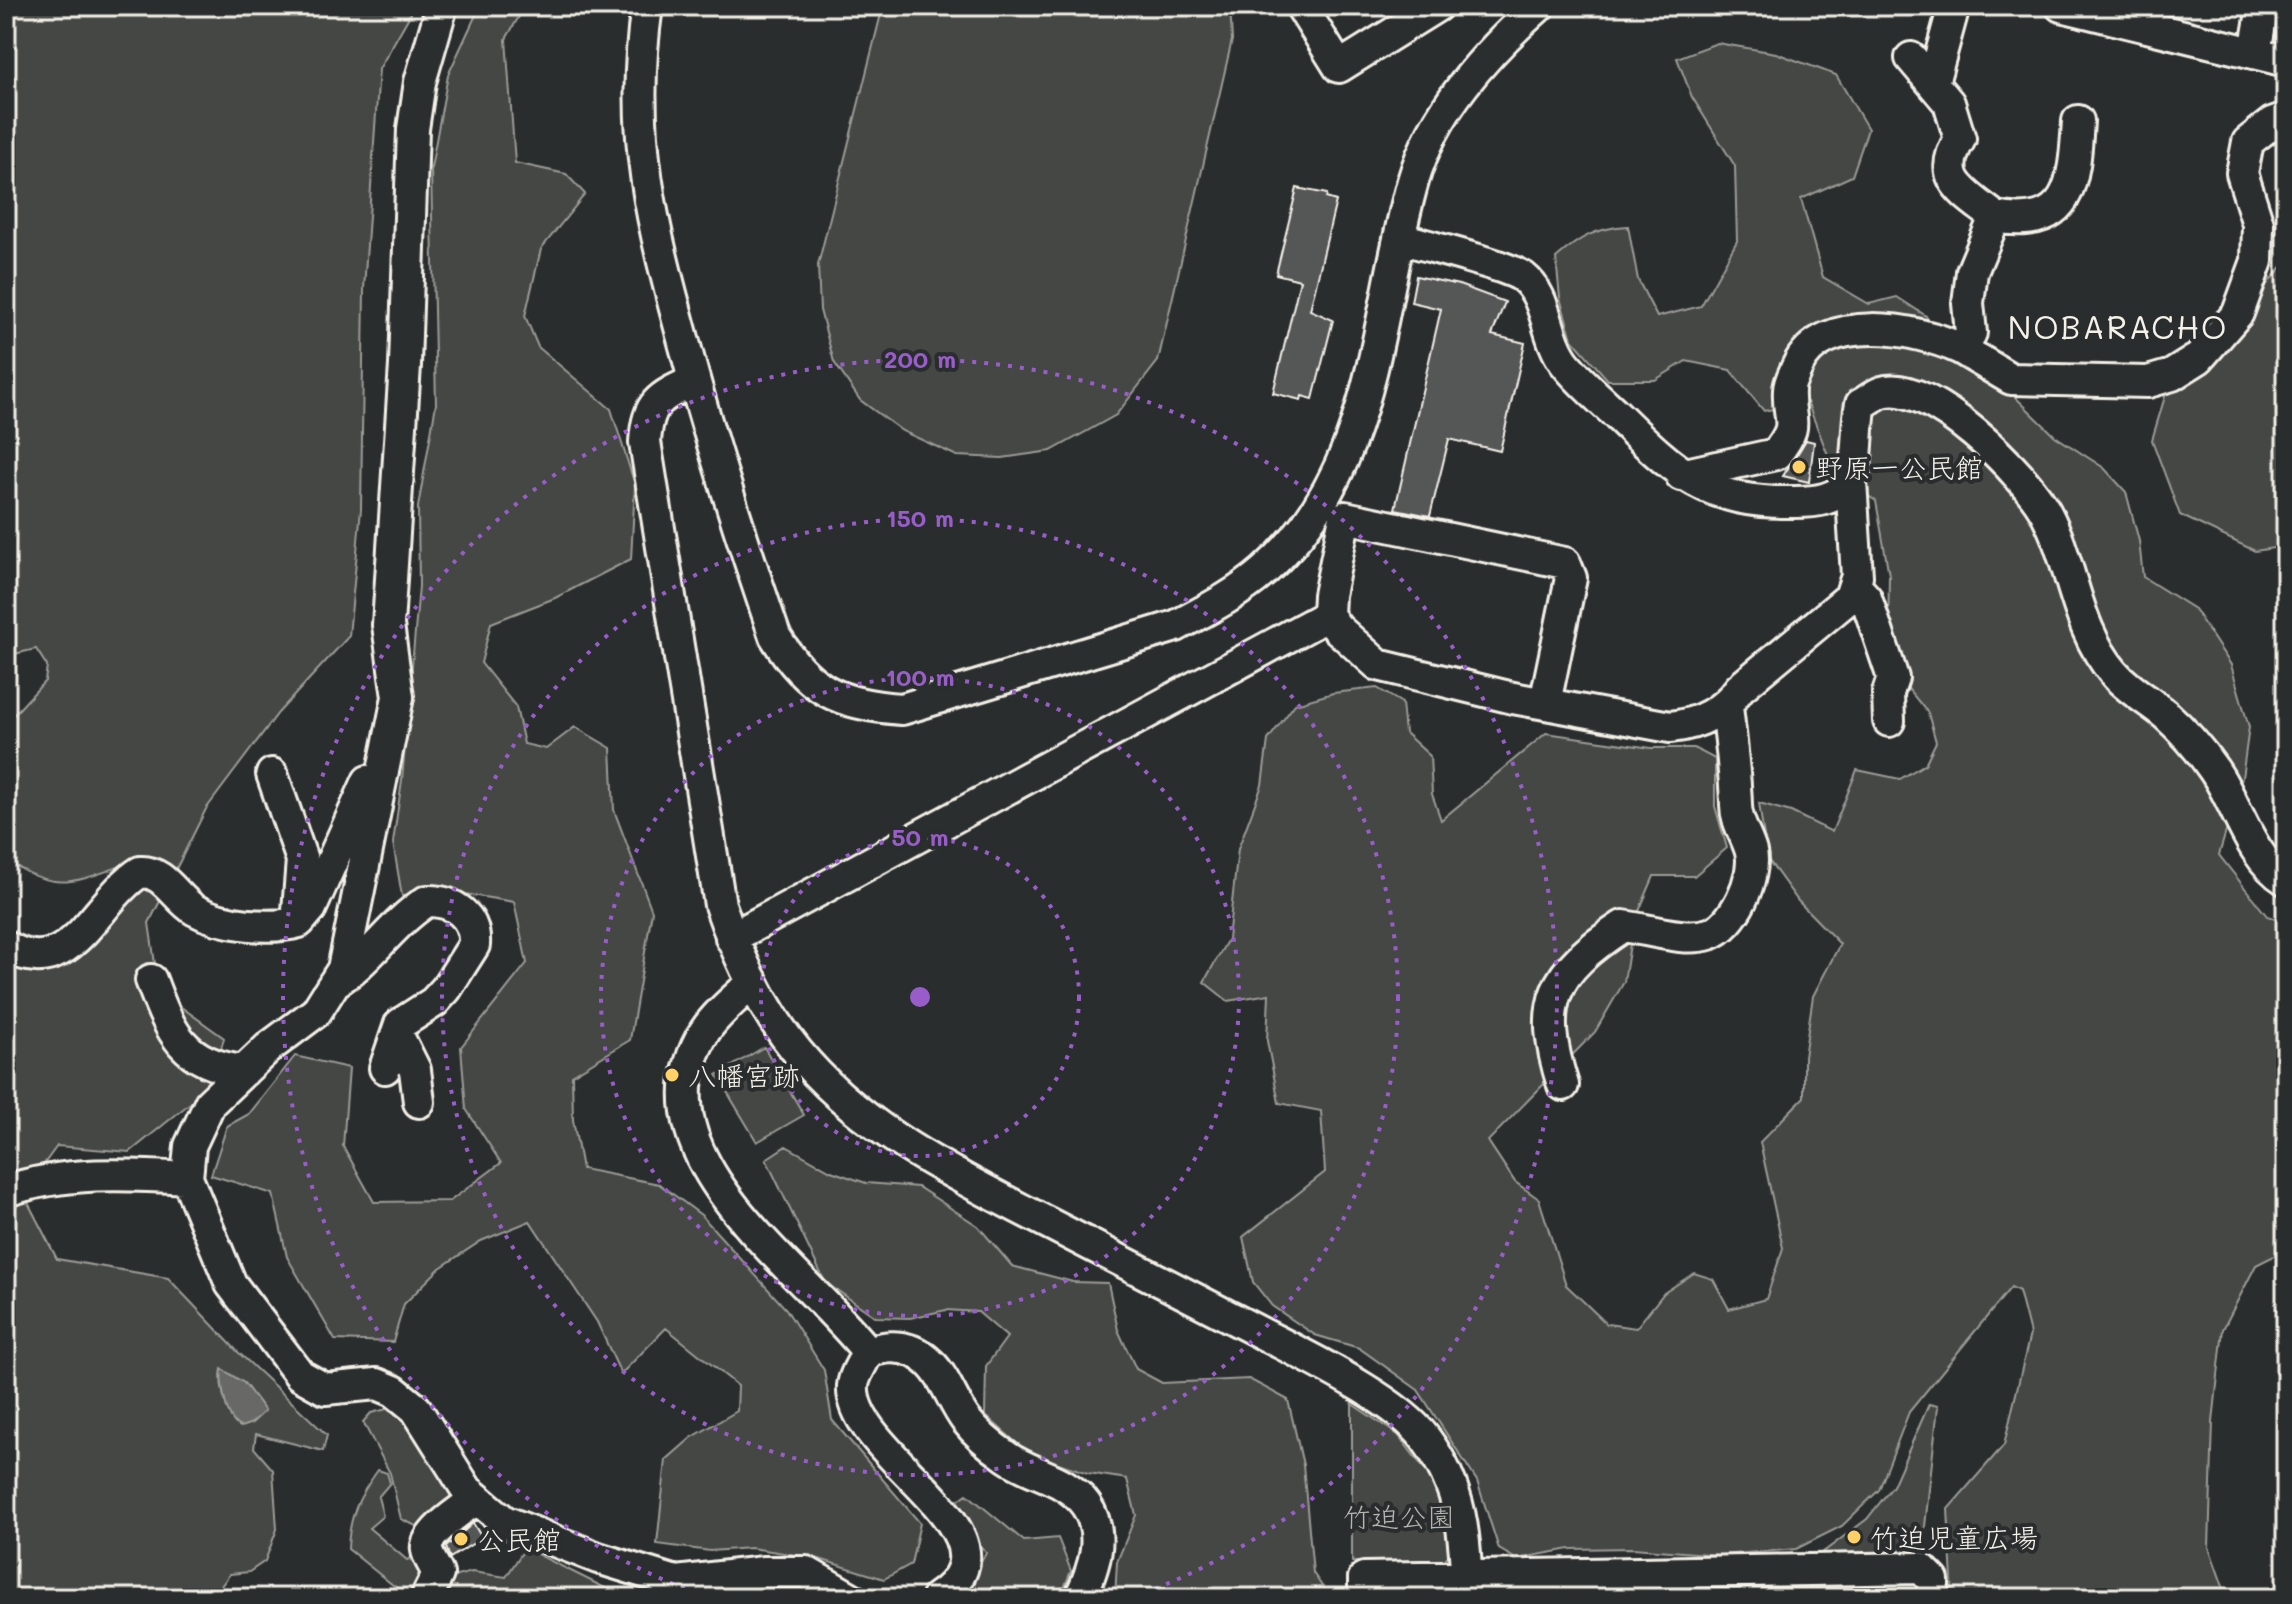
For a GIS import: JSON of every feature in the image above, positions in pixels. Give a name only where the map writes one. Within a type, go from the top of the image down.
[{"type":"street","points":[[442,6],[420,82],[413,129],[405,365],[388,625],[398,697],[343,969],[316,1012],[244,1071],[203,1115],[190,1146],[187,1178],[231,1284],[300,1375],[325,1389],[377,1384],[394,1391],[416,1409],[476,1499],[504,1521],[676,1590],[764,1572],[806,1572],[851,1598]]},
{"type":"street","points":[[647,6],[641,49],[639,140],[651,222],[694,381],[775,636],[793,666],[812,683],[834,696],[870,707],[902,709],[1176,626],[1218,604],[1262,573],[1333,511]]},
{"type":"street","points":[[1301,6],[1339,67],[1437,6]]},
{"type":"street","points":[[1539,6],[1502,39],[1462,86],[1413,179],[1366,401],[1333,511],[1328,615],[1337,628],[1378,665],[1545,703],[1670,727],[1690,725],[1727,707],[1740,688],[1840,608],[1855,586],[1851,481],[1855,425],[1861,404],[1883,391],[1908,392],[1928,399],[1989,446],[2045,511],[2079,611],[2114,673],[2168,717],[2208,762],[2266,863],[2286,880]]},
{"type":"street","points":[[1933,83],[1954,6]]},
{"type":"street","points":[[2061,6],[2183,20],[2246,52],[2286,61]]},
{"type":"street","points":[[2244,6],[2246,52]]},
{"type":"street","points":[[2246,52],[2263,6]]},
{"type":"street","points":[[1911,58],[1949,103],[1960,139],[1950,155],[1949,170],[1959,187],[1995,217],[2018,221],[2046,215],[2066,198],[2075,162],[2078,121]]},
{"type":"street","points":[[1681,475],[1776,454],[1792,427],[1789,390],[1799,362],[1808,349],[1834,333],[1868,329],[1904,333],[1961,349],[2011,379],[2148,382],[2172,375],[2199,358],[2238,313],[2257,261],[2258,224],[2242,173],[2248,142],[2272,123],[2286,118]]},
{"type":"street","points":[[1961,349],[1971,333],[1968,303],[1972,272],[1995,217]]},
{"type":"street","points":[[1401,238],[1521,276],[1538,293],[1542,316],[1564,362],[1681,475],[1712,490],[1788,502],[1826,500],[1851,481]]},
{"type":"street","points":[[694,381],[661,396],[646,416],[645,442],[706,838],[720,905],[752,983],[807,1063],[860,1112],[936,1165],[1339,1373],[1423,1436],[1453,1483],[1465,1528],[1467,1586]]},
{"type":"street","points":[[1333,511],[1565,563],[1571,578],[1545,703]]},
{"type":"street","points":[[1855,586],[1866,598],[1893,678],[1888,693],[1889,721]]},
{"type":"street","points":[[731,938],[1328,615]]},
{"type":"street","points":[[1563,1085],[1553,1052],[1548,1015],[1557,990],[1583,954],[1623,926],[1698,936],[1712,934],[1735,916],[1747,884],[1752,854],[1735,807],[1737,785],[1727,707]]},
{"type":"street","points":[[6,946],[36,957],[60,953],[123,883],[147,871],[160,878],[195,910],[217,919],[262,924],[299,922],[311,908],[365,788],[388,748]]},
{"type":"street","points":[[272,774],[302,860],[299,922]]},
{"type":"street","points":[[334,983],[360,967],[400,921],[427,901],[456,907],[469,922],[474,945],[446,989],[400,1024],[385,1068]]},
{"type":"street","points":[[151,980],[161,1007],[190,1054],[224,1068],[244,1071]]},
{"type":"street","points":[[752,983],[713,1020],[694,1052],[685,1102],[691,1137],[710,1177],[868,1352]]},
{"type":"street","points":[[397,1034],[415,1070],[419,1102]]},
{"type":"street","points":[[6,1191],[50,1179],[81,1176],[187,1178]]},
{"type":"street","points":[[937,1598],[949,1590],[961,1572],[966,1557],[965,1544],[942,1510],[877,1438],[854,1402],[853,1383],[868,1352],[889,1344],[931,1363],[967,1422],[1008,1458],[1059,1481],[1085,1504],[1098,1535],[1093,1571],[1080,1598]]},
{"type":"street","points":[[426,1598],[438,1574],[426,1548],[428,1541],[476,1499]]},
{"type":"street","points":[[1364,1598],[1364,1578],[1467,1586],[1814,1584],[1921,1568],[1933,1580],[1933,1598]]},
{"type":"green space","points":[[6,6],[415,6],[379,69],[364,289],[361,509],[349,636],[278,713],[206,809],[149,923],[159,991],[224,1038],[210,1087],[130,1152],[57,1146],[23,1193],[57,1259],[168,1278],[239,1353],[327,1435],[323,1451],[256,1434],[254,1448],[273,1470],[277,1529],[265,1561],[249,1572],[230,1574],[212,1598],[6,1598],[6,961],[52,949],[140,860],[87,878],[57,881],[25,871],[6,859],[6,723],[45,681],[47,666],[36,649],[6,656]]},
{"type":"green space","points":[[480,6],[525,6],[506,39],[515,163],[566,174],[585,194],[541,249],[525,316],[538,347],[611,409],[635,485],[631,559],[555,598],[491,623],[481,663],[516,707],[524,744],[546,749],[575,727],[611,748],[614,810],[652,911],[630,1040],[572,1075],[573,1120],[582,1169],[659,1184],[701,1215],[786,1309],[824,1370],[832,1420],[920,1523],[911,1564],[884,1579],[816,1558],[751,1548],[710,1551],[657,1544],[666,1460],[691,1438],[737,1411],[738,1386],[666,1328],[621,1374],[597,1322],[530,1221],[481,1241],[440,1268],[404,1304],[393,1342],[335,1340],[287,1257],[273,1194],[211,1175],[227,1126],[249,1114],[295,1056],[349,1068],[343,1146],[374,1202],[450,1201],[501,1163],[466,1109],[461,1047],[527,963],[514,902],[453,892],[402,896],[393,843],[402,780],[419,586],[418,507],[436,404],[431,168],[448,75]]},
{"type":"green space","points":[[883,6],[1230,6],[1232,40],[1158,361],[1116,415],[1051,451],[1002,458],[957,456],[902,431],[860,400],[834,362],[820,310],[818,265]]},
{"type":"green space","points":[[1717,43],[1776,53],[1836,75],[1868,129],[1852,176],[1801,199],[1823,277],[1869,304],[1897,297],[1926,316],[1944,350],[2006,388],[2055,436],[2104,468],[2126,492],[2139,541],[2143,577],[2194,609],[2231,665],[2249,727],[2242,778],[2219,855],[2267,916],[2286,922],[2286,1250],[2256,1265],[2223,1329],[2213,1422],[2209,1547],[2227,1598],[1953,1598],[1948,1509],[2004,1445],[2030,1334],[2019,1291],[2011,1287],[1909,1412],[1879,1490],[1842,1526],[1796,1549],[1720,1555],[1633,1548],[1570,1549],[1516,1559],[1499,1549],[1477,1481],[1418,1390],[1359,1348],[1315,1335],[1272,1306],[1253,1282],[1243,1237],[1325,1172],[1321,1111],[1279,1103],[1267,1041],[1269,994],[1228,1001],[1204,982],[1228,939],[1238,849],[1262,785],[1268,740],[1295,704],[1333,693],[1377,688],[1402,703],[1405,733],[1430,756],[1432,794],[1441,820],[1546,733],[1651,748],[1694,748],[1715,759],[1715,806],[1727,848],[1694,876],[1654,876],[1633,925],[1624,982],[1595,1032],[1488,1141],[1515,1182],[1539,1199],[1566,1285],[1607,1324],[1636,1328],[1664,1293],[1694,1273],[1713,1279],[1729,1309],[1766,1299],[1783,1248],[1760,1142],[1804,1097],[1804,1057],[1813,996],[1840,944],[1798,901],[1767,858],[1759,803],[1791,812],[1832,832],[1857,770],[1900,779],[1925,764],[1936,742],[1928,713],[1900,679],[1888,637],[1889,575],[1876,501],[1836,475],[1807,402],[1764,411],[1730,370],[1686,361],[1655,380],[1608,380],[1572,339],[1560,298],[1556,258],[1581,239],[1597,231],[1628,226],[1638,280],[1657,317],[1701,306],[1737,241],[1735,166],[1692,97],[1677,58]]},
{"type":"green space","points":[[2286,262],[2286,546],[2255,551],[2180,515],[2152,440],[2169,383],[2224,353],[2249,305]]},
{"type":"green space","points":[[764,1047],[804,1115],[757,1142],[717,1075]]},
{"type":"green space","points":[[786,1146],[831,1171],[866,1183],[918,1187],[978,1226],[1012,1266],[1073,1282],[1108,1283],[1118,1330],[1136,1369],[1162,1383],[1249,1379],[1288,1400],[1303,1465],[1313,1573],[1330,1598],[1115,1598],[1117,1562],[1136,1515],[1127,1479],[1088,1473],[1028,1453],[985,1415],[986,1366],[1007,1337],[978,1312],[946,1310],[910,1318],[876,1317],[825,1282],[766,1159]]},
{"type":"green space","name":"竹迫公園","points":[[1352,1404],[1398,1435],[1438,1487],[1453,1551],[1442,1562],[1352,1562]]},
{"type":"green space","points":[[1929,1404],[1938,1406],[1922,1554],[1822,1558],[1822,1553],[1867,1519],[1893,1486]]},
{"type":"green space","points":[[387,1409],[404,1415],[460,1496],[425,1530],[401,1519],[390,1473],[363,1422],[371,1413]]},
{"type":"green space","points":[[378,1470],[387,1473],[390,1483],[378,1497],[383,1516],[369,1528],[407,1560],[425,1552],[453,1577],[472,1572],[506,1577],[525,1548],[625,1598],[409,1598],[348,1549],[356,1507]]},
{"type":"green space","points":[[967,1494],[1024,1541],[1058,1538],[1071,1571],[1060,1598],[949,1598],[966,1590],[986,1553],[953,1504]]},
{"type":"shaded area","points":[[222,1369],[244,1383],[265,1411],[252,1423],[241,1427],[228,1411]]},
{"type":"building","points":[[1297,188],[1327,194],[1326,198],[1336,201],[1310,310],[1333,320],[1313,399],[1302,396],[1301,400],[1273,393],[1300,280],[1276,274]]},
{"type":"building","points":[[1416,276],[1459,285],[1505,302],[1492,335],[1525,343],[1500,451],[1449,439],[1430,516],[1395,509],[1441,309],[1411,302]]},
{"type":"building","name":"野原一公民館","points":[[1806,440],[1814,442],[1809,482],[1783,476]]},
{"type":"building","points":[[473,1523],[482,1538],[450,1558],[446,1547]]},
{"type":"place","name":"野原一公民館","points":[[1799,467]]},
{"type":"place","name":"八幡宮跡","points":[[672,1075]]},
{"type":"place","name":"竹迫児童広場","points":[[1854,1537]]},
{"type":"place","name":"公民館","points":[[461,1539]]},
{"type":"district","name":"NOBARACHO","points":[[2118,326]]}]
